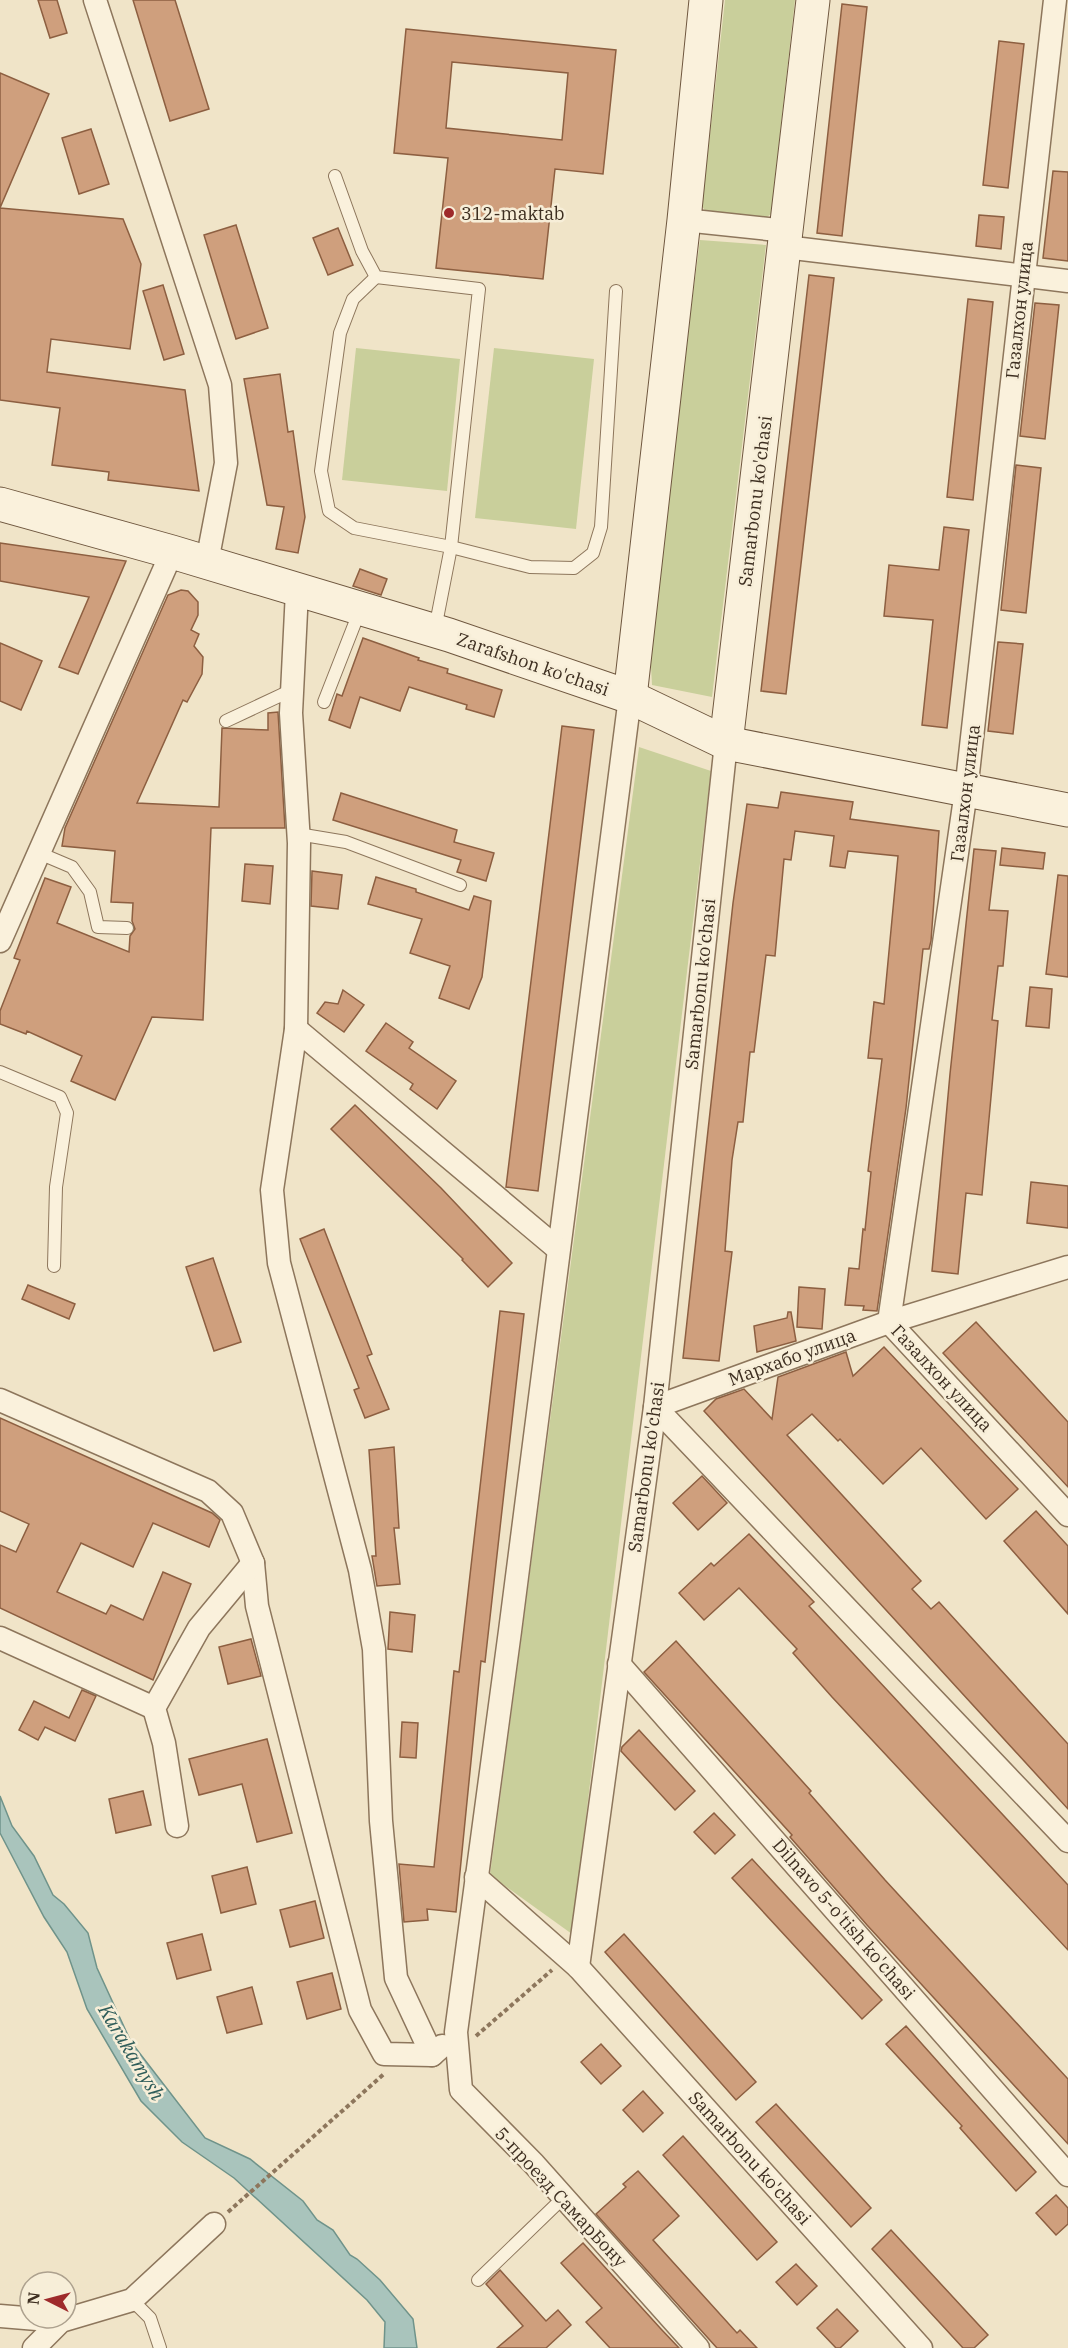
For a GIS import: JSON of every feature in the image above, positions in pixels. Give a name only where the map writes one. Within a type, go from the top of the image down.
[{"type":"street","points":[[95,0],[220,386],[226,463],[207,562]]},
{"type":"street","name":"Samarbonu ko'chasi","points":[[572,1962],[619,1665],[655,1407],[726,743],[813,0]]},
{"type":"street","name":"Газалхон улица","points":[[1055,0],[966,791],[889,1322],[1068,1515]]},
{"type":"street","points":[[0,1400],[208,1491],[232,1513],[253,1563],[257,1606],[360,2010],[384,2054],[432,2055],[457,2042],[476,1877],[630,698],[684,220],[699,1]]},
{"type":"street","points":[[684,220],[786,239],[1068,280]]},
{"type":"street","name":"Zarafshon ko'chasi","points":[[0,504],[207,562],[297,591],[435,630],[630,698],[726,743],[1068,810]]},
{"type":"street","points":[[0,941],[172,552]]},
{"type":"street","points":[[297,591],[291,713],[298,834],[296,1029],[272,1190],[279,1263],[360,1570],[374,1649],[381,1821],[396,1978],[432,2055]]},
{"type":"street","points":[[296,1029],[558,1249]]},
{"type":"street","name":"Мархабо улица","points":[[655,1407],[889,1322],[1068,1267]]},
{"type":"street","points":[[655,1407],[1068,1841]]},
{"type":"street","points":[[177,1826],[164,1743],[154,1708],[199,1628],[253,1563]]},
{"type":"street","points":[[0,1638],[154,1708]]},
{"type":"street","name":"Dilnavo 5-o'tish ko'chasi","points":[[619,1665],[1068,2175]]},
{"type":"street","name":"Samarbonu ko'chasi","points":[[476,1877],[572,1962],[921,2348]]},
{"type":"street","name":"5-проезд СамарБону","points":[[457,2042],[461,2090],[564,2198],[698,2348]]},
{"type":"street","points":[[78,2316],[132,2300],[214,2224]]},
{"type":"street","points":[[0,2316],[18,2317]]},
{"type":"street","points":[[34,2348],[52,2330]]},
{"type":"lane","points":[[335,176],[362,251],[376,277]]},
{"type":"lane","points":[[376,277],[479,290],[451,547],[435,630]]},
{"type":"lane","points":[[376,277],[353,299],[340,333],[321,471],[329,511],[354,528],[451,547],[530,567],[574,568],[593,553],[601,527],[616,291]]},
{"type":"lane","points":[[324,702],[361,609]]},
{"type":"lane","points":[[226,721],[292,690]]},
{"type":"lane","points":[[298,834],[346,842],[460,885]]},
{"type":"lane","points":[[39,853],[72,867],[90,892],[98,927],[127,928]]},
{"type":"lane","points":[[0,1072],[60,1097],[68,1113],[56,1188],[54,1266]]},
{"type":"lane","points":[[478,2280],[564,2198]]},
{"type":"lane","points":[[132,2300],[150,2318],[160,2348]]},
{"type":"path","points":[[457,2042],[572,1962]]},
{"type":"path","points":[[214,2224],[367,2090]]},
{"type":"green space","points":[[725,0],[795,0],[771,214],[763,220],[708,215],[702,206]]},
{"type":"green space","points":[[700,240],[766,245],[712,697],[652,685],[649,630]]},
{"type":"green space","points":[[356,348],[460,359],[447,491],[342,480]]},
{"type":"green space","points":[[494,348],[594,359],[576,529],[475,518]]},
{"type":"green space","points":[[639,747],[711,771],[572,1934],[490,1875]]},
{"type":"water","name":"Karakamysh","points":[[0,1796],[12,1826],[34,1856],[53,1895],[64,1904],[88,1933],[97,1968],[131,2042],[205,2138],[250,2159],[303,2201],[317,2220],[333,2230],[350,2255],[380,2280],[413,2319],[417,2348],[384,2348],[385,2322],[367,2300],[234,2178],[182,2142],[141,2101],[87,2009],[67,1952],[44,1917],[0,1833]]},
{"type":"building","points":[[38,0],[57,0],[67,33],[50,38]]},
{"type":"building","points":[[133,0],[175,0],[209,109],[170,121]]},
{"type":"building","points":[[842,4],[867,7],[842,236],[817,233]]},
{"type":"building","points":[[406,29],[616,50],[603,174],[555,169],[543,279],[436,268],[448,158],[394,153]],"holes":[[[452,62],[568,73],[562,140],[446,128]]]},
{"type":"building","points":[[999,41],[1024,44],[1008,188],[983,185]]},
{"type":"building","points":[[0,73],[49,94],[0,208]]},
{"type":"building","points":[[91,129],[109,184],[79,194],[62,138]]},
{"type":"building","points":[[1053,171],[1068,172],[1068,261],[1043,258]]},
{"type":"building","points":[[0,208],[123,219],[141,264],[130,349],[51,339],[47,372],[185,390],[199,491],[108,480],[109,472],[52,465],[60,408],[0,400]]},
{"type":"building","points":[[979,215],[1004,217],[1001,249],[976,246]]},
{"type":"building","points":[[236,225],[268,328],[236,339],[204,235]]},
{"type":"building","points":[[338,228],[353,265],[328,275],[313,238]]},
{"type":"building","points":[[809,275],[834,278],[786,694],[761,691]]},
{"type":"building","points":[[163,285],[184,354],[164,360],[143,291]]},
{"type":"building","points":[[968,299],[993,302],[973,500],[947,497]]},
{"type":"building","points":[[1035,303],[1059,305],[1045,439],[1020,436]]},
{"type":"building","points":[[280,374],[288,432],[293,431],[305,517],[298,553],[276,549],[284,507],[267,505],[244,379]]},
{"type":"building","points":[[1016,465],[1041,468],[1026,613],[1001,610]]},
{"type":"building","points":[[944,527],[969,530],[947,728],[922,725],[933,620],[884,616],[889,565],[939,570]]},
{"type":"building","points":[[0,543],[126,561],[78,674],[59,667],[89,597],[0,581]]},
{"type":"building","points":[[360,569],[387,579],[381,595],[353,586]]},
{"type":"building","points":[[181,590],[188,591],[198,602],[198,615],[191,630],[199,634],[194,646],[203,657],[202,674],[187,702],[183,700],[137,803],[219,807],[222,728],[268,730],[268,713],[278,712],[285,828],[211,828],[203,1020],[152,1017],[115,1100],[71,1081],[82,1056],[27,1031],[26,1034],[0,1024],[0,1011],[20,960],[14,958],[45,878],[71,887],[57,923],[129,952],[130,936],[135,929],[132,921],[133,903],[111,902],[115,851],[62,846],[65,828],[168,595]]},
{"type":"building","points":[[363,638],[419,658],[418,660],[448,669],[447,673],[502,690],[494,717],[466,709],[467,705],[409,687],[400,711],[360,697],[350,728],[329,720],[337,694],[342,696]]},
{"type":"building","points":[[998,642],[1023,644],[1013,734],[988,731]]},
{"type":"building","points":[[0,643],[42,661],[21,710],[0,701]]},
{"type":"building","points":[[562,726],[594,730],[538,1191],[506,1187]]},
{"type":"building","points":[[781,792],[853,802],[850,819],[939,831],[931,941],[929,949],[923,949],[906,1108],[877,1311],[863,1310],[864,1306],[845,1305],[849,1268],[859,1269],[863,1229],[865,1230],[871,1172],[868,1171],[882,1059],[868,1058],[874,1002],[884,1004],[898,856],[848,851],[845,868],[830,866],[834,836],[795,831],[791,860],[784,859],[775,956],[766,955],[754,1052],[750,1052],[743,1122],[738,1122],[732,1160],[725,1251],[732,1252],[719,1361],[683,1358],[733,903],[747,804],[778,808]]},
{"type":"building","points":[[341,793],[457,830],[454,842],[494,853],[486,881],[457,872],[461,860],[333,820]]},
{"type":"building","points":[[1002,848],[1045,853],[1043,869],[1000,865]]},
{"type":"building","points":[[974,849],[996,851],[989,910],[1008,911],[1003,966],[998,966],[992,1020],[998,1021],[982,1195],[966,1193],[958,1274],[932,1271]]},
{"type":"building","points":[[245,864],[273,866],[270,904],[242,901]]},
{"type":"building","points":[[312,871],[342,875],[338,909],[311,906]]},
{"type":"building","points":[[1058,875],[1068,876],[1068,977],[1046,974]]},
{"type":"building","points":[[376,877],[416,889],[416,892],[469,910],[474,896],[491,901],[482,977],[469,1009],[439,998],[450,966],[410,953],[422,919],[368,904]]},
{"type":"building","points":[[1030,987],[1052,989],[1049,1028],[1026,1026]]},
{"type":"building","points":[[343,990],[364,1005],[344,1032],[317,1013],[325,1002],[338,1004]]},
{"type":"building","points":[[386,1023],[413,1042],[409,1048],[456,1081],[437,1109],[410,1089],[413,1084],[366,1051]]},
{"type":"building","points":[[355,1105],[441,1188],[512,1263],[488,1287],[463,1259],[331,1129]]},
{"type":"building","points":[[1031,1182],[1068,1186],[1068,1228],[1027,1223]]},
{"type":"building","points":[[324,1229],[372,1354],[367,1356],[389,1409],[365,1418],[354,1390],[359,1388],[300,1239]]},
{"type":"building","points":[[213,1258],[241,1342],[214,1351],[186,1267]]},
{"type":"building","points":[[28,1285],[75,1304],[69,1319],[22,1299]]},
{"type":"building","points":[[799,1287],[825,1289],[822,1329],[797,1327]]},
{"type":"building","points":[[500,1311],[524,1314],[485,1662],[481,1661],[456,1912],[427,1909],[428,1920],[404,1922],[399,1864],[434,1867],[454,1671],[459,1672]]},
{"type":"building","points":[[788,1312],[791,1312],[796,1341],[757,1352],[754,1326],[787,1318]]},
{"type":"building","points":[[976,1322],[1068,1422],[1068,1487],[943,1353]]},
{"type":"building","points":[[884,1347],[1018,1489],[986,1519],[921,1448],[883,1484],[840,1439],[838,1441],[812,1414],[787,1435],[921,1581],[912,1589],[931,1609],[939,1602],[1068,1744],[1068,1809],[704,1411],[716,1399],[744,1389],[772,1419],[778,1377],[846,1352],[853,1376]]},
{"type":"building","points":[[0,1418],[212,1513],[220,1520],[209,1547],[153,1523],[133,1567],[81,1543],[57,1592],[106,1614],[111,1605],[143,1620],[163,1572],[191,1584],[153,1680],[0,1608],[0,1545],[16,1552],[29,1524],[0,1511]]},
{"type":"building","points":[[394,1447],[399,1528],[394,1528],[400,1584],[377,1586],[372,1556],[376,1556],[369,1450]]},
{"type":"building","points":[[702,1476],[727,1503],[698,1530],[673,1503]]},
{"type":"building","points":[[1036,1511],[1068,1546],[1068,1614],[1004,1541]]},
{"type":"building","points":[[749,1534],[814,1602],[809,1606],[1068,1885],[1068,1950],[832,1697],[793,1653],[797,1649],[739,1588],[704,1620],[679,1593],[711,1563],[714,1566]]},
{"type":"building","points":[[390,1612],[415,1615],[412,1652],[388,1649]]},
{"type":"building","points":[[251,1639],[261,1676],[228,1684],[219,1647]]},
{"type":"building","points":[[676,1641],[811,1791],[809,1793],[885,1880],[1068,2079],[1068,2144],[867,1925],[790,1837],[792,1835],[644,1672]]},
{"type":"building","points":[[82,1690],[96,1696],[75,1741],[45,1727],[38,1740],[19,1730],[34,1701],[69,1718]]},
{"type":"building","points":[[402,1722],[418,1723],[416,1758],[400,1757]]},
{"type":"building","points":[[639,1730],[695,1791],[675,1810],[621,1751],[622,1747]]},
{"type":"building","points":[[267,1739],[292,1833],[257,1842],[242,1784],[199,1795],[189,1759]]},
{"type":"building","points":[[143,1791],[151,1825],[116,1833],[109,1799]]},
{"type":"building","points":[[714,1813],[735,1835],[715,1854],[694,1832]]},
{"type":"building","points":[[752,1859],[882,2000],[862,2019],[732,1878]]},
{"type":"building","points":[[247,1867],[256,1904],[221,1913],[212,1876]]},
{"type":"building","points":[[315,1901],[324,1938],[290,1947],[280,1910]]},
{"type":"building","points":[[202,1934],[211,1970],[177,1979],[167,1943]]},
{"type":"building","points":[[624,1934],[756,2082],[736,2100],[605,1952]]},
{"type":"building","points":[[332,1973],[341,2009],[307,2019],[297,1982]]},
{"type":"building","points":[[252,1987],[262,2024],[227,2033],[217,1997]]},
{"type":"building","points":[[906,2026],[1036,2172],[1016,2191],[960,2128],[962,2126],[886,2044]]},
{"type":"building","points":[[601,2044],[621,2066],[601,2084],[581,2062]]},
{"type":"building","points":[[643,2091],[663,2113],[643,2132],[623,2110]]},
{"type":"building","points":[[776,2104],[871,2208],[851,2227],[756,2122]]},
{"type":"building","points":[[683,2136],[777,2242],[757,2260],[663,2155]]},
{"type":"building","points":[[638,2171],[679,2216],[653,2240],[737,2333],[740,2330],[757,2348],[717,2348],[596,2214],[626,2187],[623,2184]]},
{"type":"building","points":[[1056,2195],[1068,2208],[1068,2224],[1056,2235],[1036,2213]]},
{"type":"building","points":[[891,2230],[988,2335],[974,2348],[963,2348],[872,2249]]},
{"type":"building","points":[[583,2243],[679,2348],[610,2348],[586,2322],[602,2308],[561,2263]]},
{"type":"building","points":[[796,2264],[817,2286],[797,2305],[776,2282]]},
{"type":"building","points":[[500,2270],[546,2321],[558,2310],[571,2325],[546,2348],[497,2348],[523,2326],[486,2284]]},
{"type":"building","points":[[837,2309],[858,2331],[840,2348],[836,2348],[817,2328]]},
{"type":"place","name":"312-maktab","points":[[449,213]]}]
